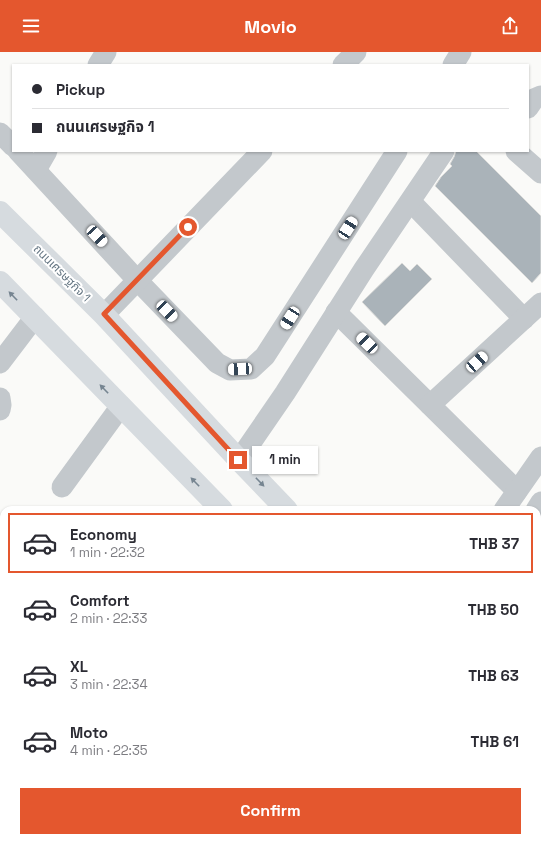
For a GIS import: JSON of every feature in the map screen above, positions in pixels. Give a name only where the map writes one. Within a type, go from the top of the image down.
[{"type":"main road","name":"ถนนเศรษฐกิจ 1","points":[[0,212],[104,314],[238,460],[283,506]]},
{"type":"main road","points":[[0,282],[218,506]]},
{"type":"street","points":[[99,64],[106,52]]},
{"type":"street","points":[[344,64],[356,52]]},
{"type":"street","points":[[454,64],[461,52]]},
{"type":"street","points":[[529,106],[534,99],[541,96]]},
{"type":"street","points":[[0,133],[12,145]]},
{"type":"street","points":[[19,152],[137,280],[217,363],[230,370],[251,369],[265,356],[396,152]]},
{"type":"street","points":[[36,170],[46,152]]},
{"type":"street","points":[[104,314],[261,152]]},
{"type":"street","points":[[238,460],[285,393],[336,312],[443,152]]},
{"type":"street","points":[[517,152],[541,173]]},
{"type":"street","points":[[411,202],[524,319]]},
{"type":"street","points":[[430,405],[541,303]]},
{"type":"street","points":[[336,312],[517,491]]},
{"type":"street","points":[[0,363],[35,317]]},
{"type":"street","points":[[0,398],[0,410]]},
{"type":"street","points":[[62,486],[121,406]]},
{"type":"street","points":[[507,506],[541,457]]},
{"type":"building","points":[[456,152],[477,152],[541,216],[541,273],[532,283],[435,186],[441,177],[452,166],[450,164]]},
{"type":"building","points":[[402,263],[410,271],[417,264],[432,279],[385,326],[362,302]]},
{"type":"route","points":[[188,227],[104,314],[238,460]]}]
